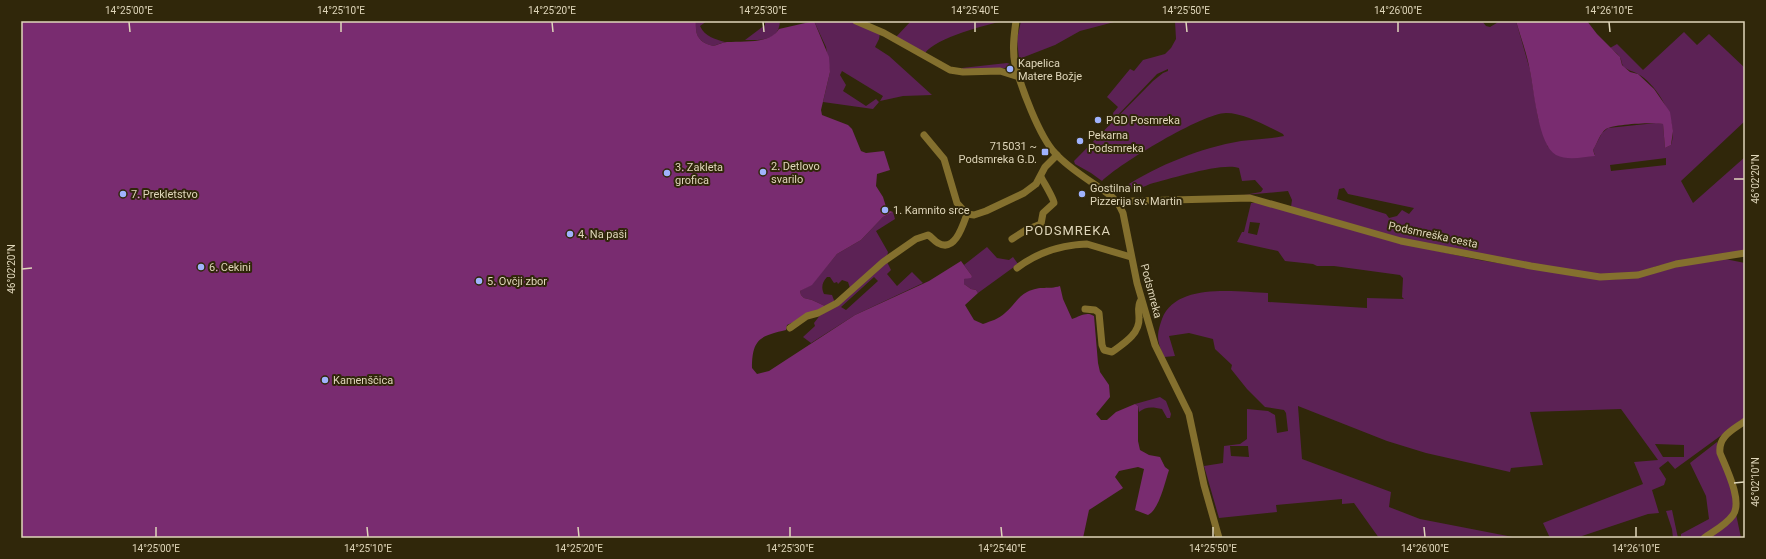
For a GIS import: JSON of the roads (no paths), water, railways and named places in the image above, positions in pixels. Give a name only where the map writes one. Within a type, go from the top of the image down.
[{"type":"street","points":[[856,21],[884,33],[950,70],[963,72],[1000,71],[1019,77]]},
{"type":"street","points":[[1016,21],[1013,40],[1015,63],[1039,128],[1057,156],[1118,203]]},
{"type":"street","points":[[924,135],[944,159],[956,203],[968,214],[974,215],[1009,202],[1036,184],[1045,167],[1057,156]]},
{"type":"street","points":[[1012,239],[1026,230],[1041,224],[1043,213],[1054,203],[1054,199],[1047,190],[1041,177]]},
{"type":"street","name":"Podsmreška cesta","points":[[1118,203],[1132,201],[1250,198],[1401,241],[1531,266],[1600,277],[1638,275],[1676,264],[1745,253]]},
{"type":"street","name":"Podsmreka","points":[[1118,203],[1123,213],[1141,300],[1155,345],[1189,414],[1200,468],[1219,538]]},
{"type":"street","points":[[790,328],[807,316],[818,313],[837,303],[883,262],[916,238],[928,235],[938,243],[944,245],[950,244],[961,230],[968,214]]},
{"type":"street","points":[[1017,268],[1032,257],[1042,253],[1080,244],[1087,244],[1131,257]]},
{"type":"street","points":[[1735,254],[1745,260]]},
{"type":"street","points":[[1085,309],[1095,310],[1099,313],[1102,345],[1104,350],[1107,352],[1112,352],[1137,330],[1139,319],[1138,305],[1141,300]]},
{"type":"street","points":[[1704,538],[1722,527],[1734,515],[1737,507],[1737,499],[1720,453],[1720,445],[1722,437],[1745,421]]},
{"type":"place","name":"Kapelica Matere Božje","points":[[1010,69]]},
{"type":"place","name":"PGD Posmreka","points":[[1098,120]]},
{"type":"place","name":"Pekarna Podsmreka","points":[[1080,141]]},
{"type":"place","name":"715031 ~ Podsmreka G.D.","points":[[1045,152]]},
{"type":"place","name":"2. Detlovo svarilo","points":[[763,172]]},
{"type":"place","name":"3. Zakleta grofica","points":[[667,173]]},
{"type":"place","name":"7. Prekletstvo","points":[[123,194]]},
{"type":"place","name":"Gostilna in Pizzerija sv. Martin","points":[[1082,194]]},
{"type":"place","name":"1. Kamnito srce","points":[[885,210]]},
{"type":"place","name":"4. Na paši","points":[[570,234]]},
{"type":"place","name":"6. Cekini","points":[[201,267]]},
{"type":"place","name":"5. Ovčji zbor","points":[[479,281]]},
{"type":"place","name":"Kamenščica","points":[[325,380]]},
{"type":"district","name":"PODSMREKA","points":[[1068,230]]}]
